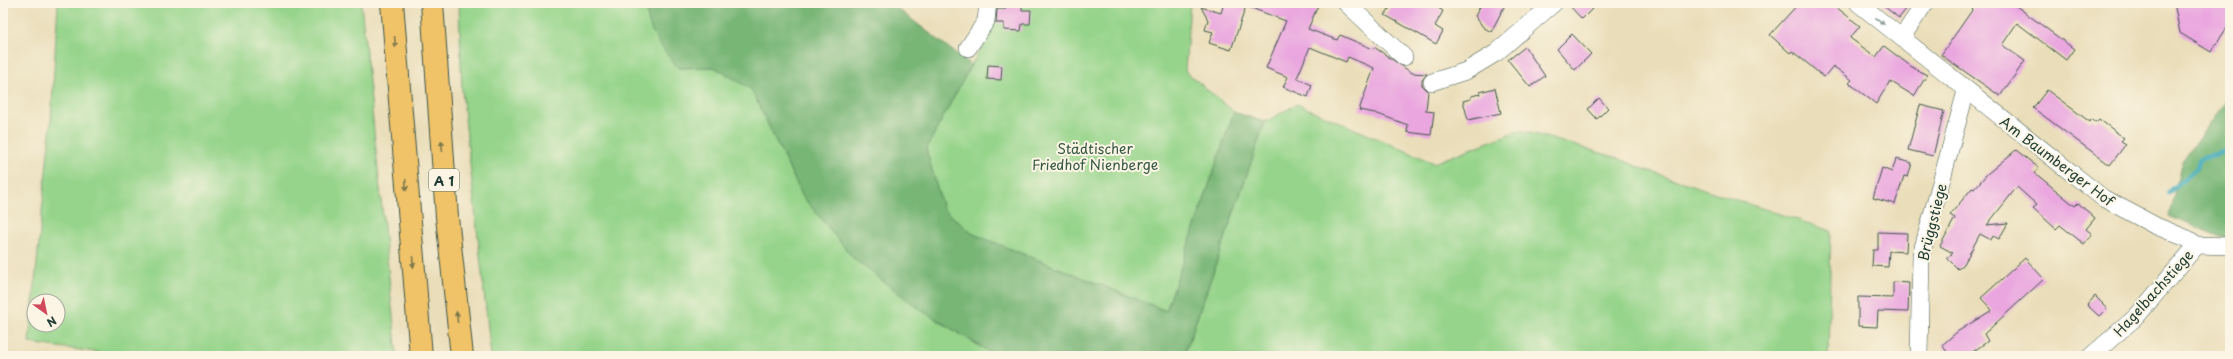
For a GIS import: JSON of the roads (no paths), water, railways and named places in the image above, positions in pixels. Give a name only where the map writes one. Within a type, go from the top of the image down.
[{"type":"highway","points":[[392,3],[421,356]]},
{"type":"highway","name":"A 1","points":[[432,3],[447,217],[462,356]]},
{"type":"street","points":[[968,48],[986,21],[988,3]]},
{"type":"street","points":[[1346,3],[1404,57]]},
{"type":"street","points":[[1432,82],[1466,71],[1496,53],[1554,3]]},
{"type":"street","name":"Am Baumberger Hof","points":[[1858,3],[1966,91],[2103,198],[2156,226],[2188,239],[2197,245],[2230,246]]},
{"type":"street","points":[[1902,38],[1926,3]]},
{"type":"street","name":"Brüggstiege","points":[[1920,356],[1921,255],[1966,91]]},
{"type":"street","name":"Hagelbachstiege","points":[[2091,356],[2136,317],[2197,245]]},
{"type":"waterway","points":[[2168,193],[2197,168],[2200,159],[2230,150]]},
{"type":"park label","name":"Städtischer Friedhof Nienberge","points":[[1095,156]]}]
